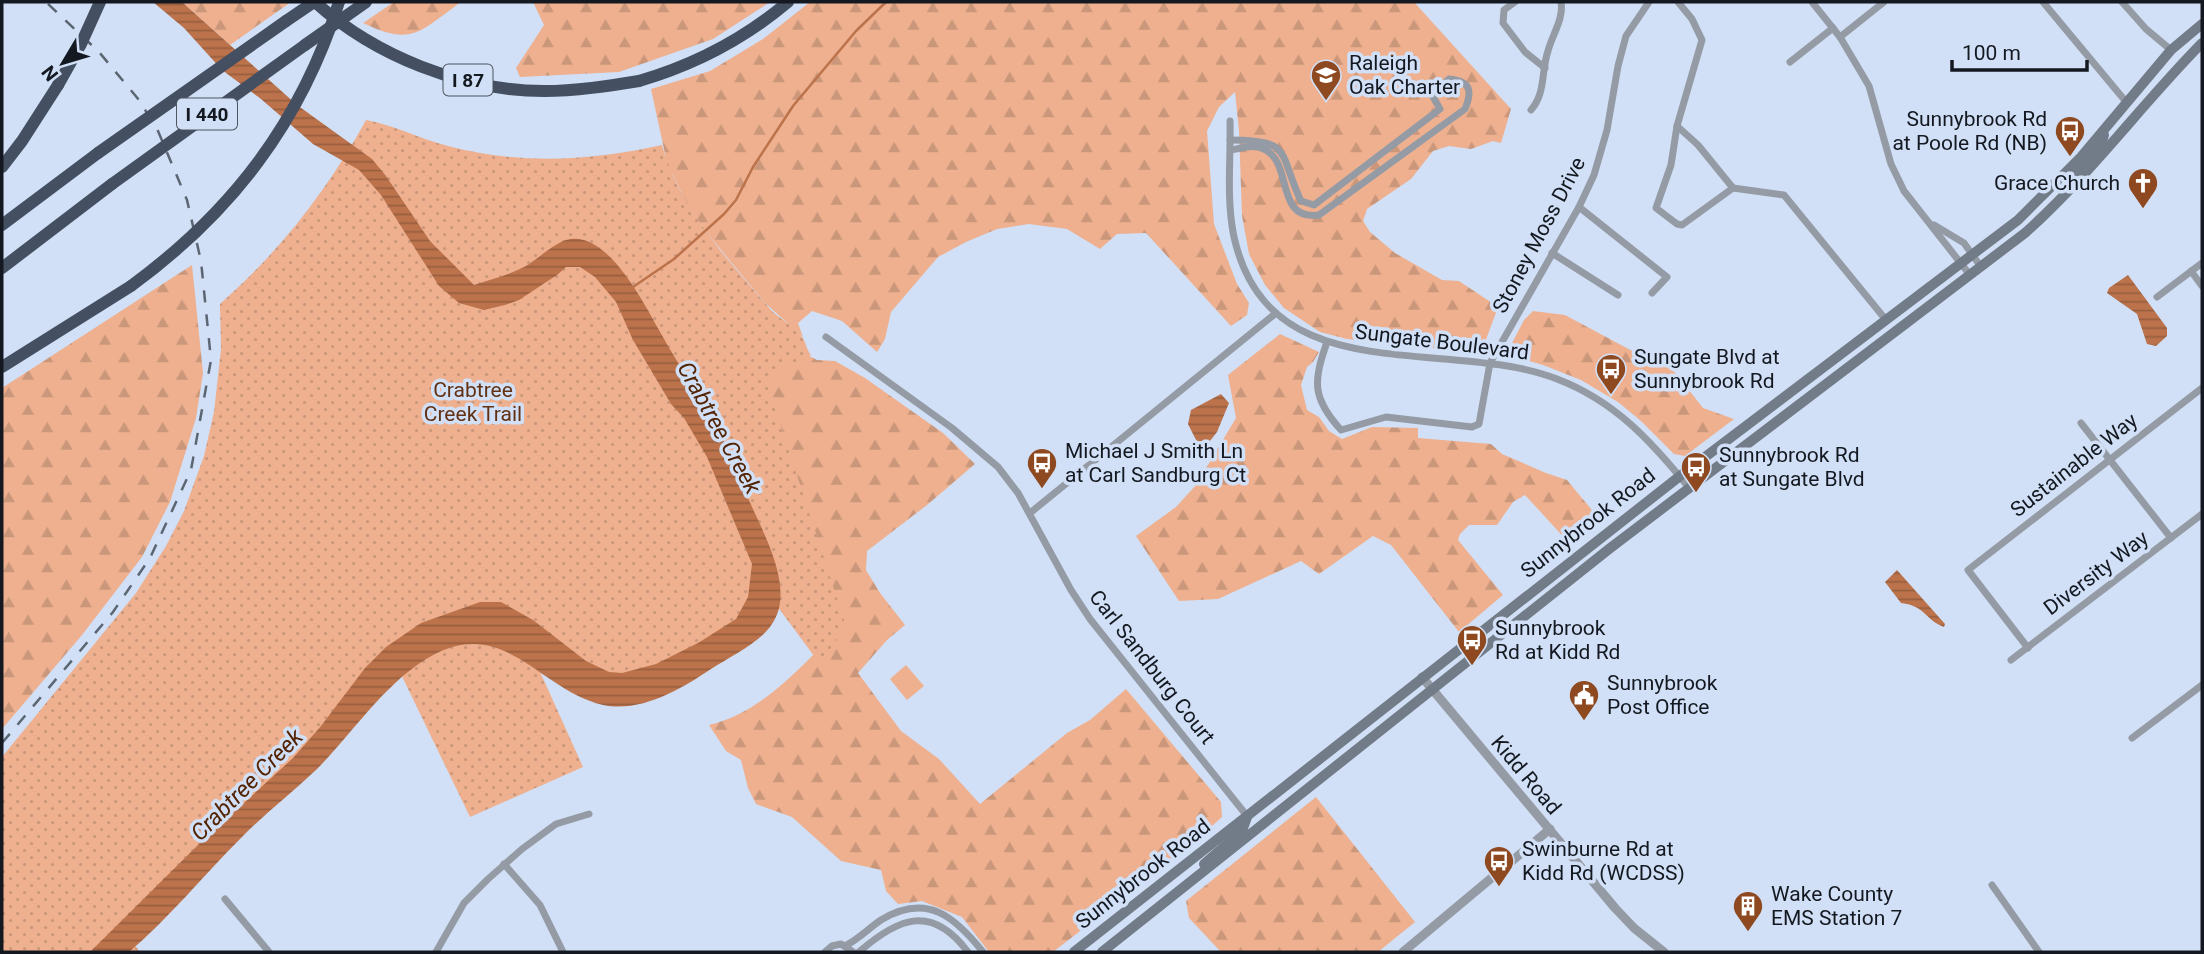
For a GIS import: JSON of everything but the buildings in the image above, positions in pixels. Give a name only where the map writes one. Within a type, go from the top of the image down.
[{"type":"highway","points":[[2,167],[58,85],[100,2]]},
{"type":"highway","name":"I 440","points":[[2,225],[98,153],[314,2]]},
{"type":"highway","name":"I 87","points":[[314,2],[356,33],[391,53],[424,67],[502,88],[542,91],[590,89],[639,80],[698,60],[736,40],[788,2]]},
{"type":"highway","points":[[2,367],[131,286],[170,257],[210,220],[244,181],[305,88],[339,2]]},
{"type":"highway","name":"I 440","points":[[2,268],[112,184],[366,2]]},
{"type":"main road","name":"Sunnybrook Road","points":[[1074,952],[1680,476],[2032,208],[2107,128],[2171,50],[2202,24]]},
{"type":"main road","name":"Sunnybrook Road","points":[[1102,952],[1599,558],[2033,226],[2075,185],[2202,43]]},
{"type":"main road","points":[[2075,185],[2074,177],[2100,147],[2107,128]]},
{"type":"main road","points":[[1196,878],[1204,864],[1242,831],[1247,816]]},
{"type":"street","points":[[1514,2],[1504,10],[1503,23],[1525,52],[1545,68]]},
{"type":"street","points":[[1531,110],[1538,103],[1546,54],[1560,18],[1561,2]]},
{"type":"street","name":"Stoney Moss Drive","points":[[1326,342],[1316,373],[1317,394],[1326,414],[1341,430],[1386,416],[1472,427],[1479,424],[1490,363],[1579,207],[1602,152],[1626,36],[1649,2]]},
{"type":"street","points":[[1678,2],[1692,19],[1702,40],[1677,126],[1671,165],[1656,208],[1682,225],[1733,188]]},
{"type":"street","points":[[1812,2],[1840,37],[1869,86],[1895,173],[1904,191],[1970,275]]},
{"type":"street","points":[[1840,37],[1884,2]]},
{"type":"street","points":[[2043,2],[2127,103]]},
{"type":"street","points":[[2122,2],[2146,29],[2171,50]]},
{"type":"street","points":[[1790,62],[1833,28]]},
{"type":"street","points":[[1230,140],[1268,142],[1278,149],[1284,157],[1301,201],[1314,205],[1440,109],[1432,95],[1448,79],[1460,80],[1468,87],[1470,96],[1465,109],[1319,215],[1308,216],[1297,211],[1288,199],[1277,161],[1266,149],[1255,146],[1231,149]]},
{"type":"street","name":"Sungate Boulevard","points":[[1230,121],[1232,219],[1235,238],[1247,274],[1276,313],[1290,324],[1326,342],[1357,350],[1490,363],[1551,377],[1595,398],[1638,429],[1690,489]]},
{"type":"street","points":[[1677,126],[1698,145],[1733,188],[1784,195],[1886,320]]},
{"type":"street","points":[[1579,207],[1667,278],[1652,293]]},
{"type":"street","points":[[1930,223],[1964,243],[1981,267]]},
{"type":"street","points":[[1552,253],[1618,295]]},
{"type":"street","points":[[2157,297],[2202,263]]},
{"type":"street","points":[[2191,271],[2202,286]]},
{"type":"street","points":[[1030,513],[1276,313]]},
{"type":"street","name":"Carl Sandburg Court","points":[[826,337],[976,446],[998,467],[1018,493],[1071,590],[1090,619],[1247,816]]},
{"type":"street","name":"Sustainable Way","points":[[2028,648],[1968,570],[2202,388]]},
{"type":"street","points":[[2081,423],[2171,538]]},
{"type":"street","name":"Diversity Way","points":[[2011,660],[2202,514]]},
{"type":"street","name":"Kidd Road","points":[[1422,677],[1615,908],[1634,928],[1664,952]]},
{"type":"street","points":[[2133,738],[2202,685]]},
{"type":"street","points":[[436,952],[464,903],[505,864],[556,824],[589,814]]},
{"type":"street","points":[[1403,952],[1550,829]]},
{"type":"street","points":[[505,864],[540,905],[563,952]]},
{"type":"street","points":[[1992,885],[2039,952]]},
{"type":"street","points":[[225,899],[269,952]]},
{"type":"street","points":[[825,952],[832,946],[845,946],[883,919],[919,908],[937,911],[953,919],[983,952]]},
{"type":"street","points":[[859,952],[892,927],[916,921],[930,922],[944,928],[954,935],[968,952]]},
{"type":"street","points":[[845,946],[853,952]]},
{"type":"green space","points":[[182,2],[291,2],[230,45]]},
{"type":"green space","points":[[394,2],[461,2],[425,28],[405,35],[363,23]]},
{"type":"green space","points":[[533,2],[770,2],[713,39],[619,72],[520,77],[516,68],[544,25]]},
{"type":"green space","points":[[810,2],[1414,2],[1511,109],[1501,143],[1493,141],[1471,149],[1449,146],[1433,151],[1411,179],[1367,209],[1363,221],[1370,232],[1395,253],[1442,280],[1459,281],[1498,307],[1484,345],[1470,352],[1347,339],[1320,332],[1284,308],[1265,285],[1249,254],[1242,216],[1235,92],[1219,107],[1207,131],[1214,224],[1237,284],[1249,303],[1247,315],[1231,326],[1146,233],[1117,234],[1100,249],[1067,229],[1029,224],[997,229],[938,257],[891,312],[885,339],[877,352],[842,321],[812,311],[798,323],[803,337],[765,303],[706,232],[687,204],[667,163],[651,89],[710,71],[763,39]]},
{"type":"green space","name":"Crabtree Creek Trail","points":[[366,120],[448,146],[501,156],[555,159],[609,155],[662,145],[680,191],[707,232],[770,309],[799,333],[811,355],[765,377],[846,626],[820,664],[774,602],[646,697],[528,645],[583,767],[470,817],[396,664],[129,938],[140,952],[2,952],[2,757],[136,593],[166,546],[184,511],[204,456],[214,412],[221,349],[220,304],[263,263],[301,219]]},
{"type":"green space","points":[[192,265],[203,373],[196,418],[170,502],[142,557],[82,635],[2,729],[2,388]]},
{"type":"green space","points":[[1533,311],[1565,315],[1636,353],[1661,361],[1674,371],[1703,408],[1734,419],[1685,456],[1674,454],[1618,402],[1581,380],[1512,356],[1510,347],[1524,320]]},
{"type":"green space","points":[[1280,334],[1319,352],[1307,367],[1301,385],[1307,410],[1319,417],[1329,431],[1342,439],[1372,427],[1418,428],[1418,438],[1491,444],[1502,454],[1567,480],[1601,521],[1570,544],[1525,495],[1513,502],[1497,525],[1469,525],[1458,540],[1503,595],[1459,632],[1391,545],[1373,536],[1319,574],[1301,561],[1218,599],[1179,601],[1136,536],[1176,507],[1196,485],[1236,418],[1228,375]]},
{"type":"green space","points":[[785,343],[817,360],[835,361],[865,378],[943,433],[975,464],[867,551],[866,570],[905,625],[887,640],[858,673],[901,731],[939,759],[980,804],[1126,689],[1221,802],[1222,817],[1191,845],[1053,952],[989,952],[962,917],[922,901],[898,904],[886,891],[881,870],[841,861],[792,817],[756,804],[748,788],[741,760],[726,751],[709,725],[760,702],[829,639],[749,377]]},
{"type":"green space","points":[[906,665],[924,686],[907,700],[890,679]]},
{"type":"green space","points":[[1316,797],[1415,922],[1378,952],[1221,952],[1189,918],[1186,901]]},
{"type":"shaded area","points":[[153,2],[182,2],[297,105],[372,159],[430,241],[474,285],[520,269],[566,240],[581,239],[595,245],[609,256],[622,270],[643,302],[728,449],[771,549],[781,596],[772,624],[753,643],[674,691],[632,706],[603,705],[581,697],[503,650],[482,645],[460,645],[435,654],[386,692],[317,769],[249,830],[129,952],[90,952],[197,846],[293,758],[365,668],[386,647],[421,623],[480,602],[501,602],[533,620],[586,661],[609,672],[622,673],[656,664],[698,643],[736,619],[748,597],[752,564],[707,457],[633,340],[616,302],[595,277],[580,267],[566,267],[519,300],[505,305],[484,310],[459,303],[439,286],[381,195],[359,170],[313,144],[261,99],[222,70],[184,28]]},
{"type":"shaded area","points":[[2128,275],[2167,328],[2167,336],[2156,346],[2147,344],[2137,314],[2107,293],[2109,288]]},
{"type":"shaded area","points":[[1221,394],[1229,403],[1217,432],[1206,446],[1198,444],[1188,424],[1191,410]]},
{"type":"shaded area","points":[[1897,570],[1945,624],[1944,627],[1916,607],[1901,603],[1885,582]]},
{"type":"waterway","points":[[633,287],[674,259],[724,214],[736,200],[753,167],[793,106],[856,31],[886,2]]},
{"type":"railway","points":[[2,743],[113,612],[150,558],[191,470],[211,360],[201,261],[187,200],[158,131],[139,100],[99,52],[46,2]]},
{"type":"place","name":"Raleigh Oak Charter","points":[[1326,102]]},
{"type":"place","name":"Sunnybrook Rd at Poole Rd (NB)","points":[[2070,158]]},
{"type":"place","name":"Grace Church","points":[[2143,210]]},
{"type":"place","name":"Sungate Blvd at Sunnybrook Rd","points":[[1611,396]]},
{"type":"place","name":"Michael J Smith Ln at Carl Sandburg Ct","points":[[1042,490]]},
{"type":"place","name":"Sunnybrook Rd at Sungate Blvd","points":[[1696,494]]},
{"type":"place","name":"Sunnybrook Rd at Kidd Rd","points":[[1472,667]]},
{"type":"place","name":"Sunnybrook Post Office","points":[[1584,722]]},
{"type":"place","name":"Swinburne Rd at Kidd Rd (WCDSS)","points":[[1499,888]]},
{"type":"place","name":"Wake County EMS Station 7","points":[[1748,933]]},
{"type":"water label","name":"Crabtree Creek","points":[[719,428]]},
{"type":"water label","name":"Crabtree Creek","points":[[247,785]]}]
